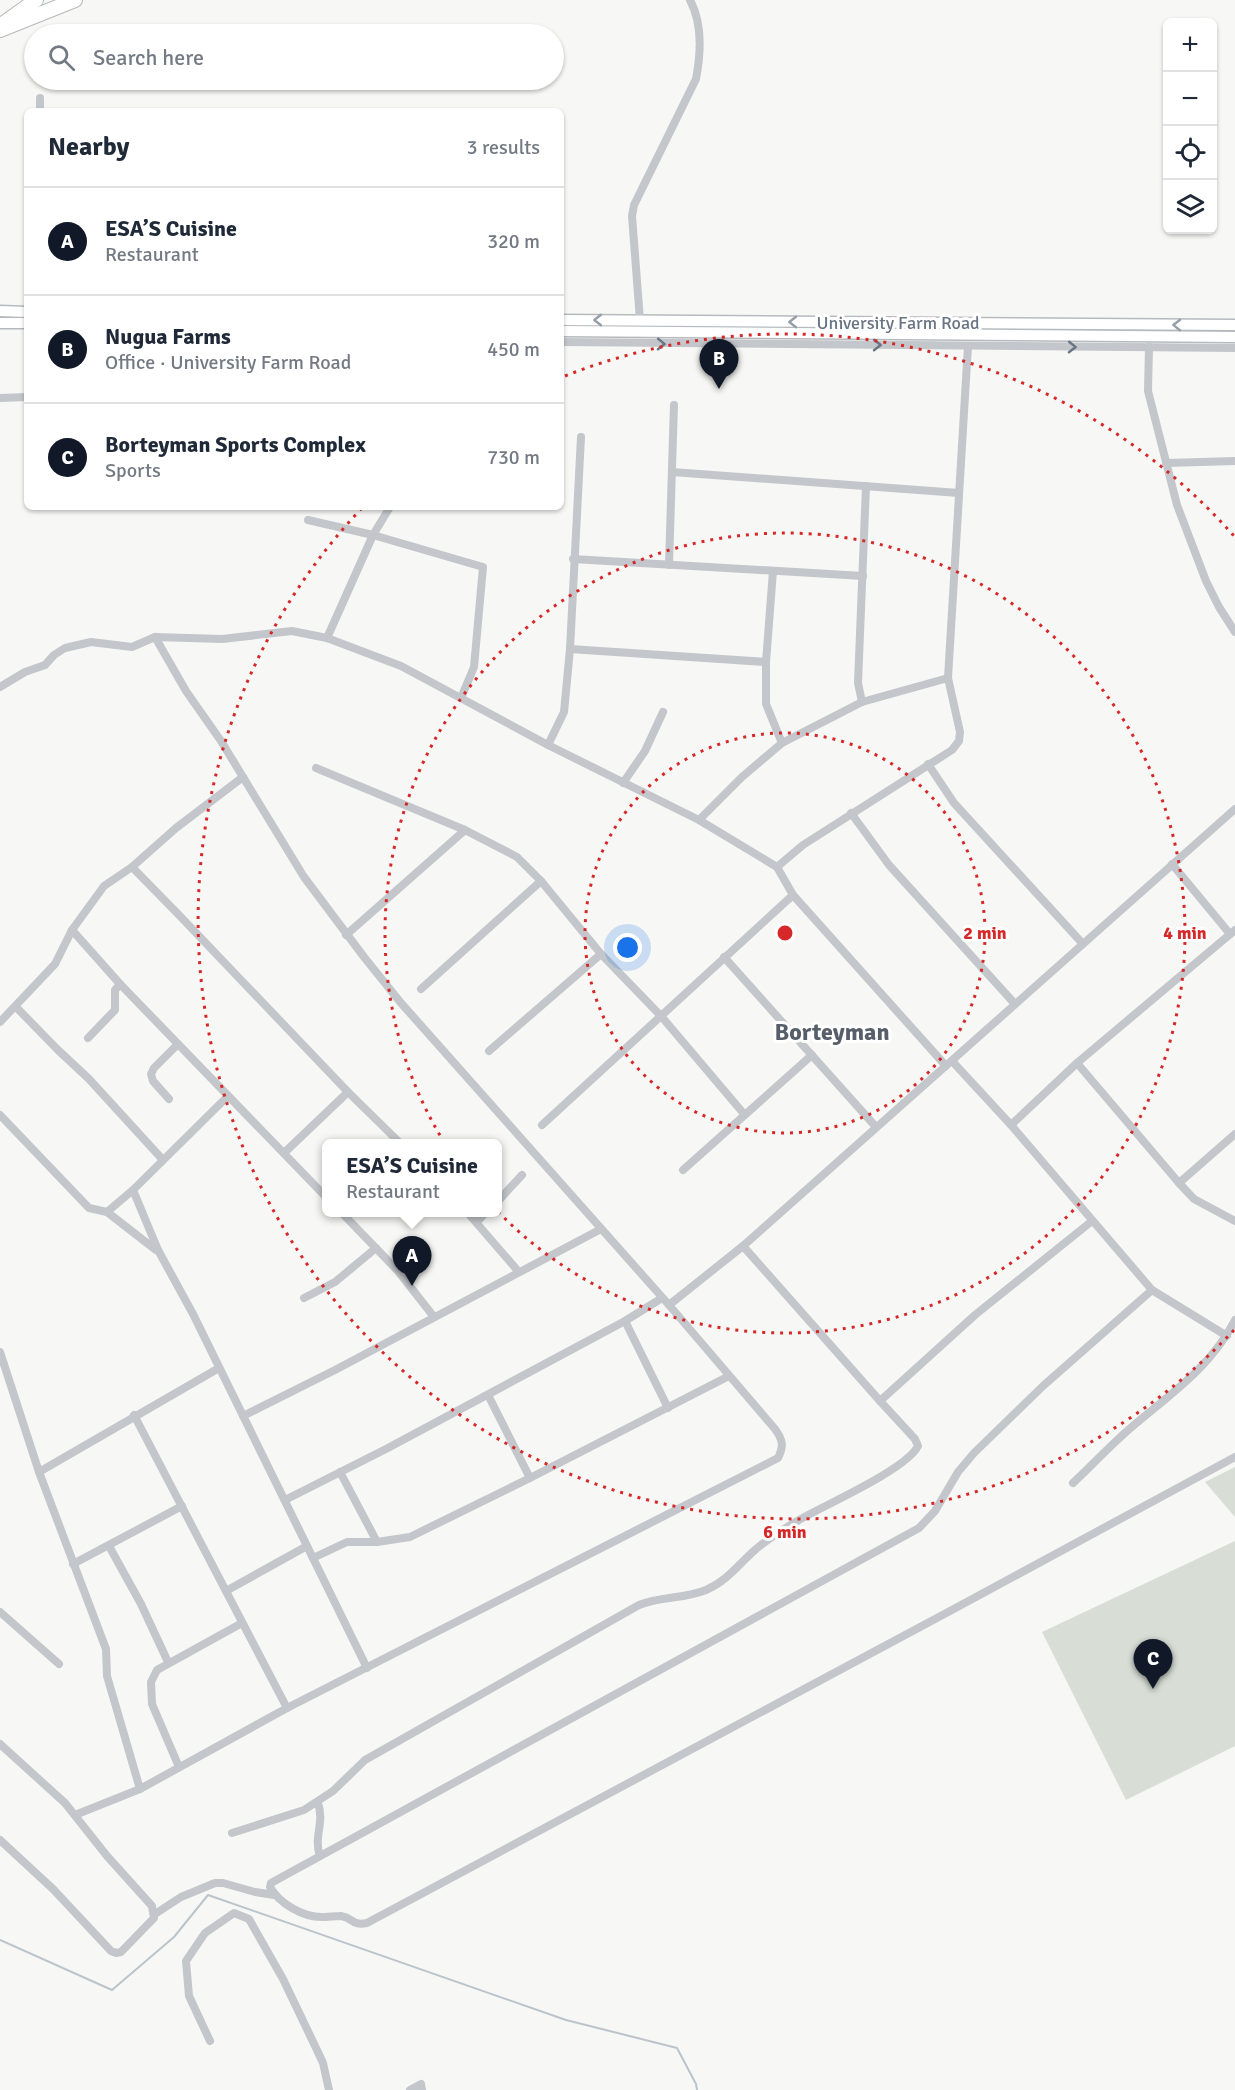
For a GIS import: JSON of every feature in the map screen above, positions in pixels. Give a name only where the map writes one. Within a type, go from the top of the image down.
[{"type":"highway","points":[[0,26],[36,0]]},
{"type":"highway","points":[[0,30],[75,0]]},
{"type":"street","points":[[639,320],[632,216],[639,196],[696,79],[700,43],[698,17],[690,0]]},
{"type":"street","points":[[40,98],[40,108]]},
{"type":"street","points":[[0,311],[24,312]]},
{"type":"street","name":"University Farm Road","points":[[564,320],[1235,325]]},
{"type":"street","points":[[0,323],[24,324]]},
{"type":"street","name":"University Farm Road","points":[[564,332],[1235,337]]},
{"type":"street","points":[[564,342],[1235,348]]},
{"type":"street","points":[[777,867],[803,844],[952,750],[958,741],[960,732],[948,678],[968,346]]},
{"type":"street","points":[[1149,347],[1148,391],[1177,506],[1191,548],[1219,607],[1235,632]]},
{"type":"street","points":[[0,398],[24,397]]},
{"type":"street","points":[[669,565],[674,405]]},
{"type":"street","points":[[548,745],[564,712],[570,649],[581,437]]},
{"type":"street","points":[[1166,462],[1235,461]]},
{"type":"street","points":[[672,472],[959,493]]},
{"type":"street","points":[[862,702],[858,682],[866,486]]},
{"type":"street","points":[[327,638],[374,535],[388,510]]},
{"type":"street","points":[[308,520],[374,535],[483,567],[474,667],[461,698]]},
{"type":"street","points":[[573,559],[863,576]]},
{"type":"street","points":[[773,571],[766,662],[766,704],[782,743]]},
{"type":"street","points":[[0,687],[25,672],[45,665],[65,648],[91,642],[132,647],[155,638],[222,639],[292,632],[327,638],[400,666],[548,745],[699,820],[777,867],[793,895],[949,1064],[1011,1125],[1152,1290],[1227,1336]]},
{"type":"street","points":[[75,1815],[140,1789],[287,1708],[778,1458],[783,1449],[782,1438],[669,1305],[401,1003],[346,935],[304,877],[221,741],[186,692],[155,638]]},
{"type":"street","points":[[570,649],[766,662]]},
{"type":"street","points":[[699,820],[742,777],[782,743],[862,702],[948,678]]},
{"type":"street","points":[[623,783],[645,751],[663,712]]},
{"type":"street","points":[[928,764],[954,803],[1083,944]]},
{"type":"street","points":[[316,768],[465,830],[517,857],[541,881],[601,954],[661,1016],[744,1114]]},
{"type":"street","points":[[0,1022],[55,964],[72,930],[104,886],[132,867],[176,828],[243,777]]},
{"type":"street","points":[[669,1305],[743,1246],[1235,809]]},
{"type":"street","points":[[851,813],[889,865],[1015,1004]]},
{"type":"street","points":[[346,935],[465,830]]},
{"type":"street","points":[[1011,1125],[1077,1063],[1233,932],[1172,864]]},
{"type":"street","points":[[132,867],[348,1092],[397,1139]]},
{"type":"street","points":[[421,989],[541,881]]},
{"type":"street","points":[[542,1125],[793,895]]},
{"type":"street","points":[[72,930],[120,984],[322,1192]]},
{"type":"street","points":[[489,1052],[601,954]]},
{"type":"street","points":[[724,957],[876,1127]]},
{"type":"street","points":[[88,1038],[115,1010],[115,990],[120,984]]},
{"type":"street","points":[[16,1007],[89,1079],[163,1160]]},
{"type":"street","points":[[169,1099],[153,1081],[151,1074],[178,1044]]},
{"type":"street","points":[[683,1170],[812,1055]]},
{"type":"street","points":[[1077,1063],[1194,1199],[1235,1221]]},
{"type":"street","points":[[284,1154],[348,1092]]},
{"type":"street","points":[[107,1212],[133,1190],[228,1096]]},
{"type":"street","points":[[0,1115],[89,1208],[107,1212],[158,1250]]},
{"type":"street","points":[[1179,1183],[1235,1134]]},
{"type":"street","points":[[502,1197],[522,1175]]},
{"type":"street","points":[[133,1190],[158,1250],[193,1314],[367,1668]]},
{"type":"street","points":[[346,1217],[398,1271],[434,1317]]},
{"type":"street","points":[[472,1217],[518,1271]]},
{"type":"street","points":[[477,1222],[482,1217]]},
{"type":"street","points":[[880,1401],[975,1315],[1092,1221]]},
{"type":"street","points":[[243,1416],[601,1229]]},
{"type":"street","points":[[232,1833],[288,1817],[318,1803],[359,1764],[639,1605],[658,1598],[690,1595],[717,1584],[728,1577],[756,1549],[794,1522],[906,1460],[915,1451],[917,1442],[743,1246]]},
{"type":"street","points":[[304,1298],[334,1282],[376,1248]]},
{"type":"street","points":[[1152,1290],[1043,1386],[974,1453],[958,1472],[935,1511],[919,1528],[271,1883],[270,1887],[274,1895],[286,1905],[305,1914],[319,1917],[339,1916],[358,1925],[368,1923],[1235,1457]]},
{"type":"street","points":[[285,1500],[488,1395],[625,1321],[662,1298]]},
{"type":"street","points":[[1073,1483],[1124,1433],[1202,1368],[1227,1336],[1235,1320]]},
{"type":"street","points":[[625,1321],[668,1408]]},
{"type":"street","points":[[0,1352],[4,1381],[106,1649],[107,1676],[140,1789]]},
{"type":"street","points":[[39,1472],[134,1415],[219,1368]]},
{"type":"street","points":[[313,1558],[347,1542],[376,1542],[410,1537],[729,1376]]},
{"type":"street","points":[[488,1395],[530,1478]]},
{"type":"street","points":[[134,1415],[287,1708]]},
{"type":"street","points":[[340,1472],[376,1542]]},
{"type":"street","points":[[74,1564],[182,1506]]},
{"type":"street","points":[[109,1545],[141,1604],[168,1662]]},
{"type":"street","points":[[225,1591],[308,1546]]},
{"type":"street","points":[[0,1612],[59,1664]]},
{"type":"street","points":[[179,1767],[152,1704],[151,1682],[157,1670],[168,1662],[242,1623]]},
{"type":"street","points":[[0,1744],[65,1803],[107,1856],[152,1906],[155,1914]]},
{"type":"street","points":[[318,1803],[321,1821],[317,1840],[320,1856]]},
{"type":"street","points":[[0,1840],[53,1889],[111,1951],[116,1953],[127,1948],[151,1922],[155,1914],[181,1897],[215,1883],[274,1895]]},
{"type":"street","points":[[210,2040],[189,1996],[186,1961],[205,1933],[234,1912],[249,1919],[276,1964],[323,2063],[329,2090]]},
{"type":"street","points":[[410,2090],[420,2084],[422,2090]]},
{"type":"shaded area","points":[[1235,1467],[1235,1517],[1205,1482]]},
{"type":"shaded area","points":[[1235,1541],[1235,1746],[1126,1800],[1042,1632]]},
{"type":"waterway","points":[[0,1940],[112,1990],[174,1937],[208,1895],[566,2020],[677,2048],[697,2090]]},
{"type":"place","name":"Nugua Farms","points":[[719,389]]},
{"type":"place","name":"ESA’S Cuisine","points":[[412,1286]]},
{"type":"place","name":"Borteyman Sports Complex","points":[[1153,1689]]},
{"type":"district","name":"Borteyman","points":[[832,1032]]}]
